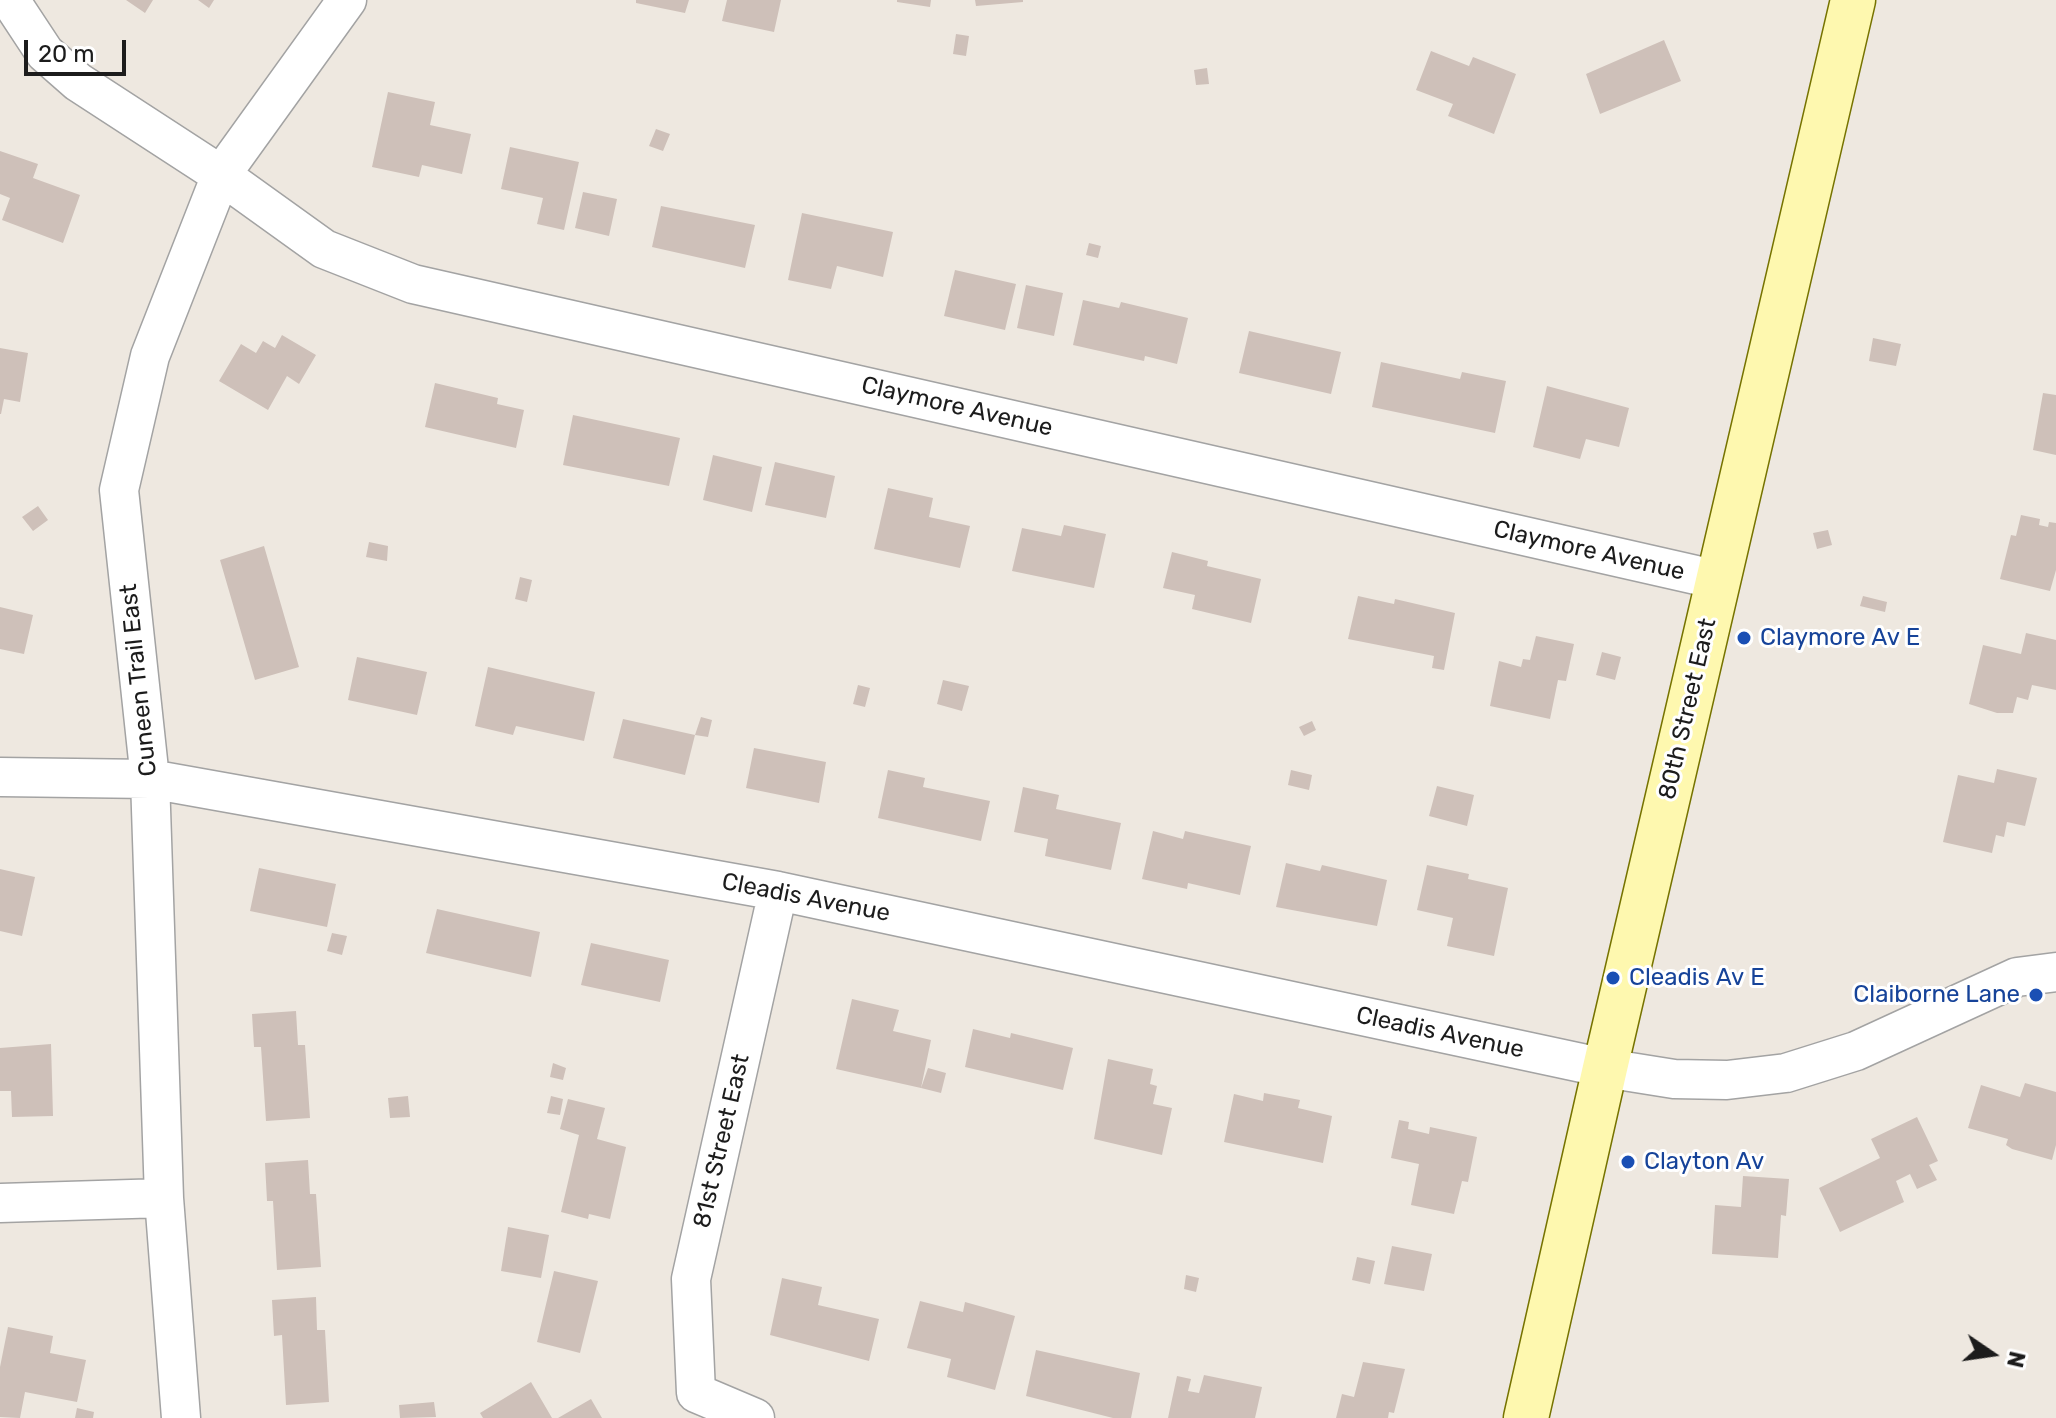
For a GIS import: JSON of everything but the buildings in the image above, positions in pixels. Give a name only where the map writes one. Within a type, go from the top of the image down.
[{"type":"street","name":"Claymore Avenue","points":[[10,0],[45,53],[78,82],[221,175],[324,249],[413,284],[1718,580]]},
{"type":"street","name":"Cuneen Trail East","points":[[181,1418],[164,1198],[150,779],[119,490],[150,356],[221,175],[347,0]]},
{"type":"street","name":"80th Street East","points":[[1526,1418],[1853,0]]},
{"type":"street","name":"Cleadis Avenue","points":[[0,777],[150,779],[778,891],[1605,1068],[1674,1079],[1727,1080],[1786,1073],[1856,1051],[2017,977],[2056,972]]},
{"type":"street","name":"81st Street East","points":[[755,1418],[696,1393],[691,1279],[778,891]]},
{"type":"street","points":[[0,1203],[164,1198]]},
{"type":"place","name":"Claymore Av E","points":[[1744,638]]},
{"type":"place","name":"Cleadis Av E","points":[[1613,978]]},
{"type":"place","name":"Claiborne Lane","points":[[2036,995]]},
{"type":"place","name":"Clayton Av","points":[[1628,1162]]}]
